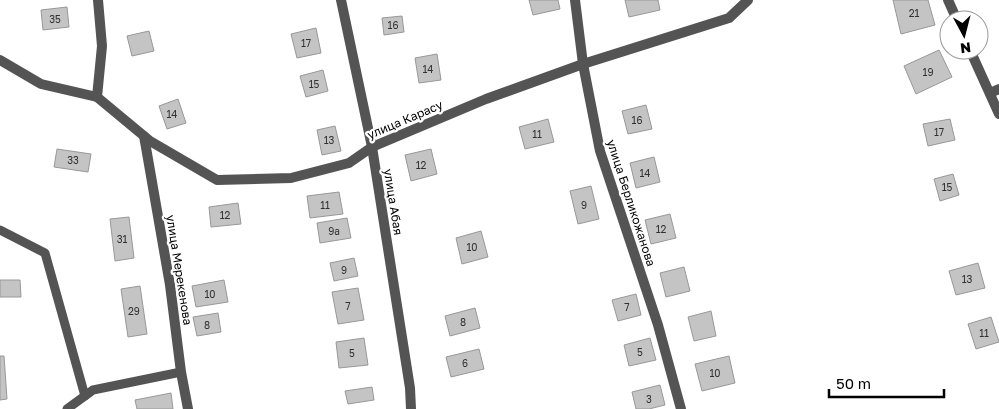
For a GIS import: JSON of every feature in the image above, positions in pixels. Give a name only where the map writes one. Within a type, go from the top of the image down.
[{"type":"street","points":[[97,97],[102,46],[98,0]]},
{"type":"street","name":"улица Абая","points":[[341,0],[372,147],[410,388],[411,409]]},
{"type":"street","name":"улица Берликожанова","points":[[576,0],[583,64],[600,151],[658,325],[682,409]]},
{"type":"street","name":"улица Карасу","points":[[0,60],[41,84],[97,97],[150,141],[217,180],[291,178],[349,163],[372,147],[486,99],[583,64],[729,18],[748,0]]},
{"type":"street","points":[[976,60],[994,91],[999,114]]},
{"type":"street","name":"улица Мерекенова","points":[[144,136],[170,285],[181,372],[188,409]]},
{"type":"lane","points":[[0,230],[45,253],[85,396]]},
{"type":"lane","points":[[67,409],[93,390],[181,372]]},
{"type":"building","points":[[529,0],[558,0],[560,9],[533,15]]},
{"type":"building","points":[[625,0],[658,0],[660,10],[629,17]]},
{"type":"building","points":[[893,0],[928,0],[935,25],[901,34]]},
{"type":"building","points":[[67,7],[69,27],[43,30],[41,10]]},
{"type":"building","points":[[402,16],[404,32],[384,35],[382,18]]},
{"type":"building","points":[[316,28],[321,53],[297,58],[291,34]]},
{"type":"building","points":[[149,31],[154,51],[132,56],[127,36]]},
{"type":"building","points":[[939,50],[939,60],[944,60],[952,77],[916,94],[904,66]]},
{"type":"building","points":[[437,54],[441,80],[419,83],[415,58]]},
{"type":"building","points":[[323,70],[328,91],[306,97],[300,76]]},
{"type":"building","points":[[178,99],[186,123],[167,129],[159,106]]},
{"type":"building","points":[[646,105],[652,129],[628,134],[622,111]]},
{"type":"building","points":[[548,119],[554,142],[525,149],[519,127]]},
{"type":"building","points":[[950,119],[955,140],[928,146],[923,124]]},
{"type":"building","points":[[335,126],[341,151],[322,155],[317,130]]},
{"type":"building","points":[[57,149],[91,154],[88,172],[54,167]]},
{"type":"building","points":[[431,149],[437,174],[411,181],[405,155]]},
{"type":"building","points":[[654,157],[660,182],[636,188],[630,163]]},
{"type":"building","points":[[953,174],[959,195],[940,201],[934,179]]},
{"type":"building","points":[[591,186],[599,219],[578,224],[570,191]]},
{"type":"building","points":[[339,192],[343,214],[310,218],[307,196]]},
{"type":"building","points":[[238,203],[241,224],[211,227],[209,207]]},
{"type":"building","points":[[670,214],[676,238],[651,244],[645,220]]},
{"type":"building","points":[[129,217],[134,258],[115,261],[110,219]]},
{"type":"building","points":[[347,218],[351,238],[320,243],[317,223]]},
{"type":"building","points":[[481,231],[488,257],[462,264],[456,238]]},
{"type":"building","points":[[354,258],[358,276],[334,281],[330,263]]},
{"type":"building","points":[[978,263],[985,288],[956,295],[949,271]]},
{"type":"building","points":[[684,267],[690,291],[666,297],[660,273]]},
{"type":"building","points":[[0,280],[20,280],[21,297],[0,297]]},
{"type":"building","points":[[224,280],[228,302],[196,307],[192,286]]},
{"type":"building","points":[[140,286],[147,334],[128,337],[121,289]]},
{"type":"building","points":[[358,288],[364,320],[338,324],[332,292]]},
{"type":"building","points":[[636,294],[641,315],[618,321],[612,300]]},
{"type":"building","points":[[475,308],[480,328],[450,336],[445,316]]},
{"type":"building","points":[[711,311],[716,336],[694,341],[688,317]]},
{"type":"building","points":[[218,313],[221,332],[197,336],[193,317]]},
{"type":"building","points":[[991,317],[999,342],[976,349],[968,324]]},
{"type":"building","points":[[364,338],[368,365],[339,368],[336,342]]},
{"type":"building","points":[[650,338],[656,360],[629,366],[624,345]]},
{"type":"building","points":[[479,349],[484,369],[451,377],[446,357]]},
{"type":"building","points":[[0,356],[4,356],[7,399],[0,400]]},
{"type":"building","points":[[729,356],[735,383],[702,391],[695,364]]},
{"type":"building","points":[[660,385],[665,405],[649,409],[636,409],[632,392]]},
{"type":"building","points":[[372,387],[374,400],[348,404],[345,391]]},
{"type":"building","points":[[171,393],[173,409],[137,409],[135,400]]}]
